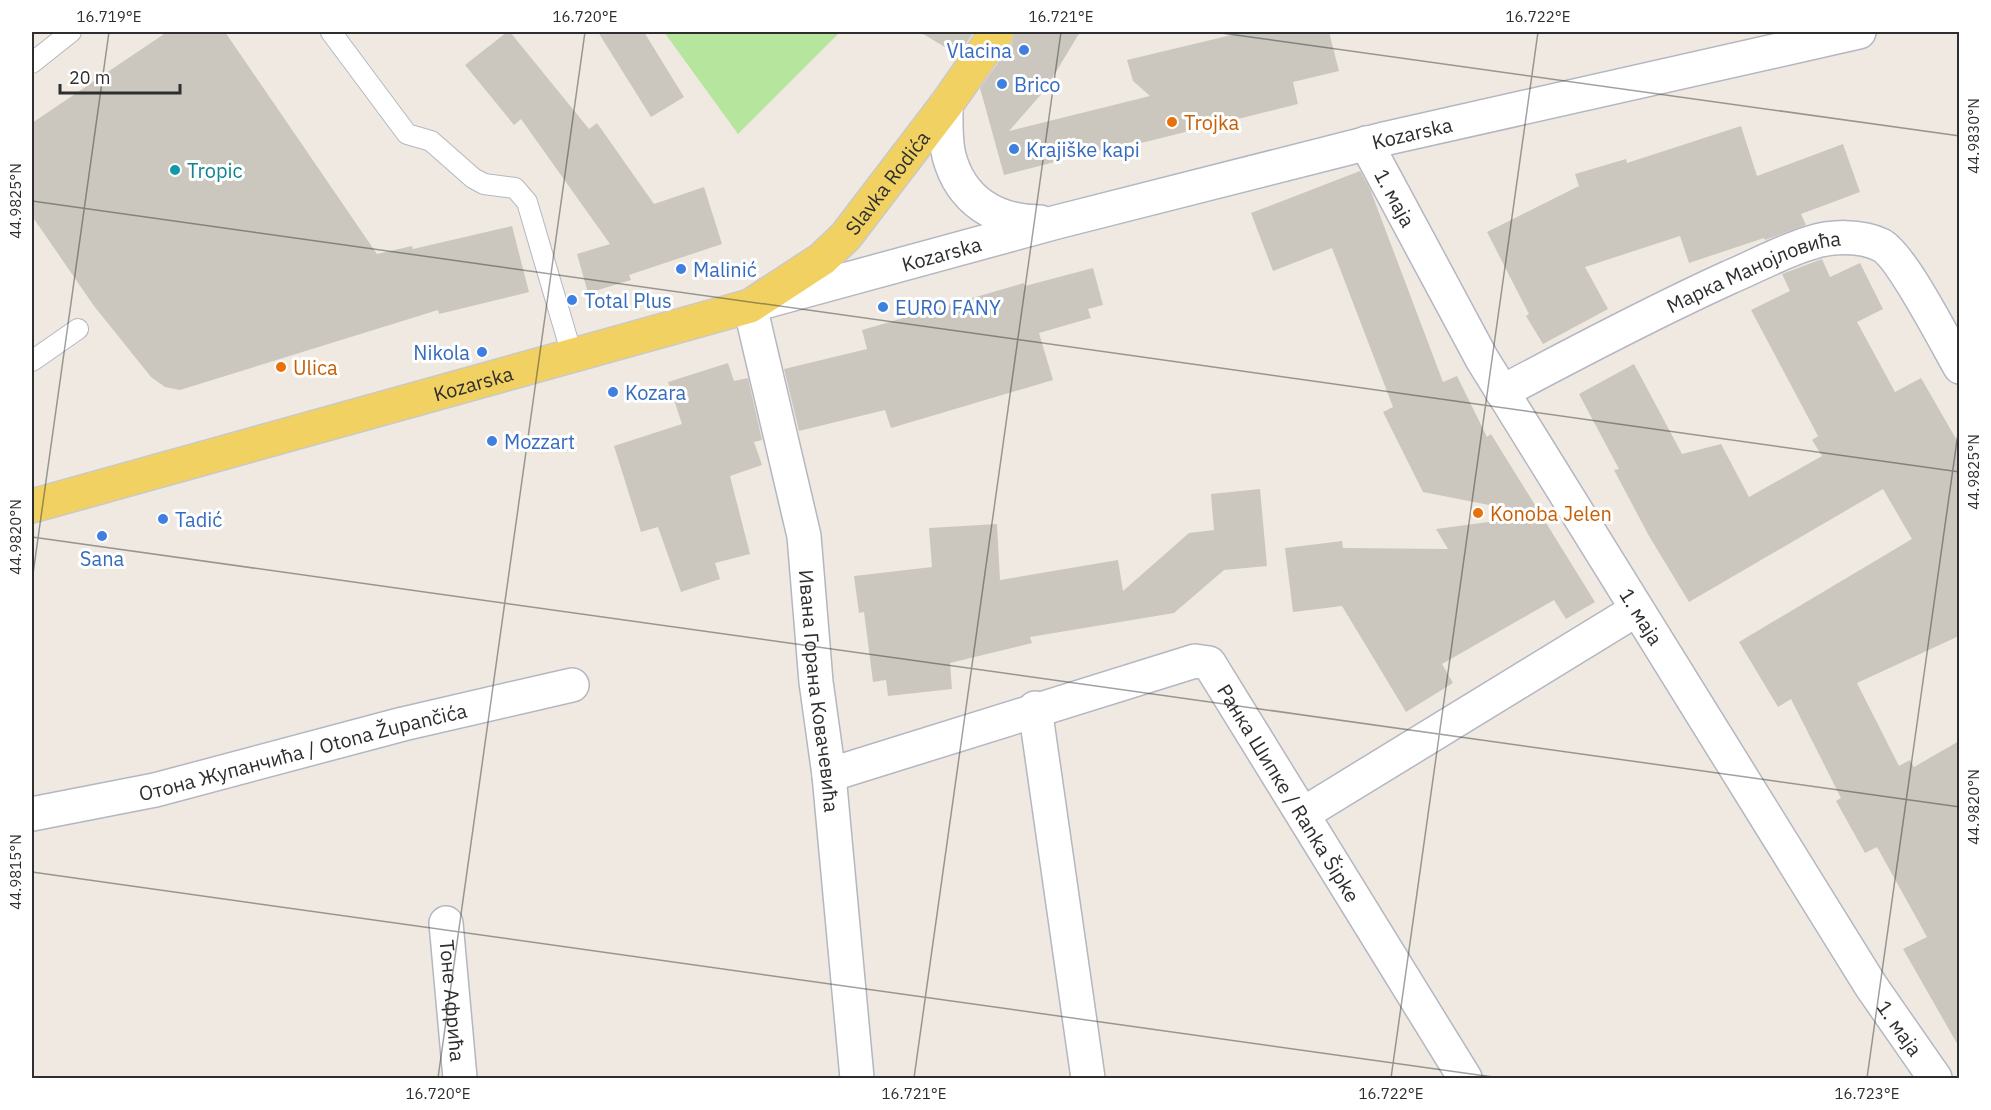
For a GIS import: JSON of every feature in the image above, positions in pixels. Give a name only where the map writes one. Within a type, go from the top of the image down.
[{"type":"main road","name":"Slavka Rodića","points":[[750,306],[822,259],[846,236],[946,105],[997,32]]},
{"type":"main road","name":"Kozarska","points":[[32,506],[750,306]]},
{"type":"street","name":"Kozarska","points":[[750,306],[1057,222],[1366,144],[1859,32]]},
{"type":"street","points":[[946,105],[949,157],[962,185],[977,202],[995,214],[1017,222],[1057,222]]},
{"type":"street","name":"1. маја","points":[[1366,144],[1410,230],[1502,392],[1871,986],[1935,1078]]},
{"type":"street","name":"Марка Манојловића","points":[[1502,392],[1704,289],[1809,243],[1832,238],[1857,239],[1882,246],[1899,263],[1959,368]]},
{"type":"street","name":"Ивана Горана Ковачевића","points":[[750,306],[804,536],[816,682],[829,775],[857,1078]]},
{"type":"street","points":[[1304,814],[1636,610]]},
{"type":"street","name":"Ранка Шипке / Ranka Šipke","points":[[829,775],[1035,708],[1195,661],[1209,663],[1465,1078]]},
{"type":"street","name":"Отона Жупанчића / Otona Župančića","points":[[32,814],[155,790],[403,724],[572,685]]},
{"type":"street","points":[[1035,708],[1088,1078]]},
{"type":"street","name":"Тоне Афрића","points":[[446,923],[460,1078]]},
{"type":"lane","points":[[32,63],[71,32]]},
{"type":"lane","points":[[331,32],[407,134],[431,141],[473,178],[484,184],[515,188],[527,202],[572,356]]},
{"type":"lane","points":[[32,361],[78,329]]},
{"type":"green space","points":[[664,32],[840,32],[738,134]]},
{"type":"building","name":"Tropic","points":[[167,32],[225,32],[377,254],[412,246],[413,249],[512,226],[529,292],[439,314],[438,310],[180,390],[165,387],[151,377],[94,306],[32,216],[32,123]]},
{"type":"building","points":[[510,32],[589,129],[597,123],[654,204],[704,187],[722,244],[629,275],[631,280],[588,293],[577,254],[610,244],[521,119],[514,125],[465,65]]},
{"type":"building","points":[[598,32],[644,32],[684,97],[651,117]]},
{"type":"building","points":[[920,32],[974,32],[958,55]]},
{"type":"building","points":[[1015,32],[1080,32],[1045,90],[1009,131],[1150,96],[1133,81],[1127,60],[1244,32],[1329,32],[1339,71],[1293,82],[1298,104],[1137,144],[1136,141],[1004,175],[980,88],[1012,43]]},
{"type":"building","points":[[1741,126],[1757,176],[1843,144],[1860,192],[1801,214],[1806,225],[1689,263],[1680,236],[1585,267],[1608,309],[1543,344],[1526,316],[1529,314],[1487,232],[1579,186],[1575,174],[1626,159],[1627,163]]},
{"type":"building","points":[[1360,171],[1370,189],[1443,382],[1457,376],[1487,437],[1491,434],[1595,602],[1566,619],[1554,600],[1442,664],[1453,683],[1406,712],[1342,606],[1293,612],[1285,548],[1342,541],[1343,548],[1448,549],[1436,529],[1540,515],[1423,492],[1383,412],[1393,407],[1332,248],[1273,271],[1251,213]]},
{"type":"building","points":[[1822,259],[1830,277],[1860,263],[1883,309],[1857,322],[1895,392],[1921,378],[1959,444],[1959,636],[1857,683],[1899,766],[1910,760],[1914,767],[1959,741],[1959,1047],[1903,949],[1927,937],[1877,847],[1865,853],[1836,801],[1841,798],[1791,699],[1778,707],[1739,642],[1912,539],[1883,489],[1689,602],[1649,536],[1614,470],[1619,469],[1579,394],[1634,364],[1682,454],[1721,444],[1749,497],[1822,456],[1812,440],[1818,436],[1751,310],[1790,291],[1782,274]]},
{"type":"building","points":[[1093,268],[1103,305],[1088,309],[1091,318],[1039,333],[1053,380],[891,428],[885,410],[799,431],[784,369],[867,349],[862,330],[1024,283],[1025,286]]},
{"type":"building","points":[[728,363],[734,381],[748,378],[762,440],[754,442],[762,465],[730,476],[750,554],[715,563],[720,579],[681,592],[658,527],[641,532],[614,446],[682,424],[668,382]]},
{"type":"building","points":[[1260,489],[1267,566],[1224,570],[1174,613],[1030,637],[1032,643],[950,663],[952,689],[888,696],[886,680],[873,682],[864,612],[859,613],[854,576],[932,567],[929,528],[997,524],[1000,580],[1118,560],[1123,591],[1189,533],[1214,530],[1211,494]]},
{"type":"place","name":"Vlacina","points":[[1024,50]]},
{"type":"place","name":"Brico","points":[[1002,84]]},
{"type":"place","name":"Trojka","points":[[1172,122]]},
{"type":"place","name":"Krajiške kapi","points":[[1014,149]]},
{"type":"place","name":"Tropic","points":[[175,170]]},
{"type":"place","name":"Malinić","points":[[681,269]]},
{"type":"place","name":"Total Plus","points":[[572,300]]},
{"type":"place","name":"EURO FANY","points":[[883,307]]},
{"type":"place","name":"Nikola","points":[[482,352]]},
{"type":"place","name":"Ulica","points":[[281,367]]},
{"type":"place","name":"Kozara","points":[[613,392]]},
{"type":"place","name":"Mozzart","points":[[492,441]]},
{"type":"place","name":"Konoba Jelen","points":[[1478,513]]},
{"type":"place","name":"Tadić","points":[[163,519]]},
{"type":"place","name":"Sana","points":[[102,536]]}]
